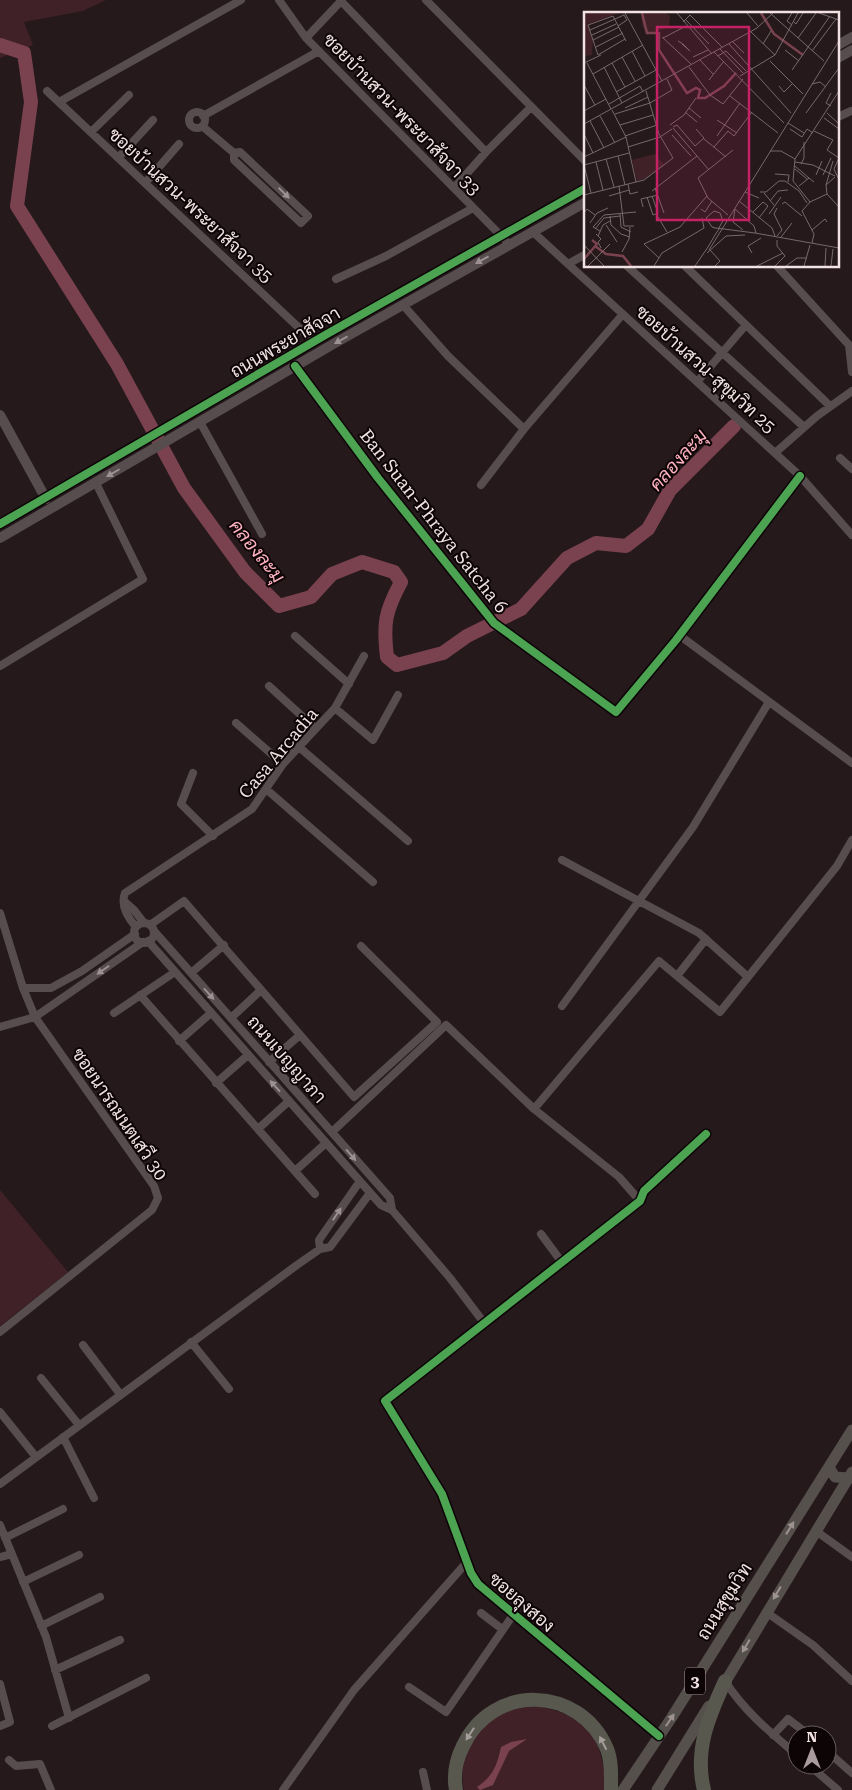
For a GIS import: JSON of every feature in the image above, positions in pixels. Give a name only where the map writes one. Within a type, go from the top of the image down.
[{"type":"highway","points":[[704,1790],[700,1771],[704,1735],[707,1720],[725,1681]]},
{"type":"highway","points":[[456,1790],[456,1762],[468,1736],[478,1723],[489,1713],[510,1703],[540,1699],[558,1703],[574,1711],[596,1731],[608,1754],[611,1790]]},
{"type":"main road","points":[[840,44],[852,37]]},
{"type":"main road","points":[[840,57],[852,50]]},
{"type":"main road","name":"ถนนพระยาสัจจา","points":[[0,524],[354,319],[584,189]]},
{"type":"main road","name":"ถนนพระยาสัจจา","points":[[0,538],[295,366],[584,205]]},
{"type":"main road","points":[[354,319],[360,329]]},
{"type":"main road","points":[[0,415],[46,499]]},
{"type":"main road","name":"ถนนสุขุมวิท","points":[[623,1790],[852,1430]]},
{"type":"main road","points":[[829,1466],[835,1477],[850,1475]]},
{"type":"main road","name":"3","points":[[657,1790],[850,1475]]},
{"type":"street","points":[[59,102],[241,0]]},
{"type":"street","name":"ซอยบ้านสวน-พระยาสัจจา 33","points":[[279,0],[306,38],[510,245]]},
{"type":"street","points":[[306,38],[341,0],[486,152]]},
{"type":"street","points":[[426,0],[584,160]]},
{"type":"street","points":[[203,116],[319,51]]},
{"type":"street","name":"ซอยบ้านสวน-พระยาสัจจา 35","points":[[47,91],[314,342]]},
{"type":"street","points":[[91,132],[129,94]]},
{"type":"street","points":[[454,188],[486,152],[531,107]]},
{"type":"street","points":[[202,126],[194,128],[189,119],[192,114],[196,113],[203,116]]},
{"type":"street","points":[[845,114],[852,121]]},
{"type":"street","points":[[202,126],[204,122],[203,116]]},
{"type":"street","points":[[118,158],[153,120]]},
{"type":"street","points":[[202,126],[234,153],[240,152],[308,216],[301,223],[234,160],[234,153]]},
{"type":"street","points":[[145,183],[179,144]]},
{"type":"street","points":[[259,184],[266,176]]},
{"type":"street","points":[[336,279],[386,256],[473,208]]},
{"type":"street","name":"ซอยบ้านสวน-สุขุมวิท 25","points":[[533,232],[800,476],[852,535]]},
{"type":"street","points":[[568,264],[584,255]]},
{"type":"street","points":[[629,268],[804,427]]},
{"type":"street","points":[[687,268],[744,326],[830,406]]},
{"type":"street","points":[[780,268],[849,345],[852,372]]},
{"type":"street","points":[[403,305],[448,356],[524,429]]},
{"type":"street","points":[[481,485],[524,429],[623,314]]},
{"type":"street","points":[[697,382],[744,326]]},
{"type":"street","name":"Ban Suan-Phraya Satcha 6","points":[[295,366],[378,478],[499,628],[616,712],[679,635],[800,476]]},
{"type":"street","points":[[775,453],[830,406],[852,391]]},
{"type":"street","points":[[200,422],[262,534]]},
{"type":"street","points":[[840,458],[852,469]]},
{"type":"street","points":[[0,666],[143,579],[96,483]]},
{"type":"street","points":[[679,635],[852,764]]},
{"type":"street","points":[[295,636],[349,684]]},
{"type":"street","name":"Casa Arcadia","points":[[124,902],[125,893],[252,809],[283,764],[336,708],[364,656]]},
{"type":"street","points":[[269,686],[316,728]]},
{"type":"street","points":[[336,708],[373,740],[398,695]]},
{"type":"street","points":[[562,1006],[692,827],[769,702]]},
{"type":"street","points":[[236,723],[283,764]]},
{"type":"street","points":[[299,747],[408,841]]},
{"type":"street","points":[[193,773],[181,804],[213,836]]},
{"type":"street","points":[[266,788],[373,882]]},
{"type":"street","points":[[534,1110],[659,961],[720,1012],[837,866],[852,840]]},
{"type":"street","points":[[562,860],[698,933],[748,977]]},
{"type":"street","points":[[23,988],[51,988],[82,971],[135,931],[149,926],[184,901],[224,946],[260,991],[354,1097],[437,1022],[361,946]]},
{"type":"street","points":[[124,902],[126,914],[135,931]]},
{"type":"street","name":"ถนนเบญญาภา","points":[[124,902],[149,926],[390,1198],[392,1210]]},
{"type":"street","name":"ซอยนารถมนตเสวี 30","points":[[0,913],[23,988],[35,1017],[154,1186],[158,1198],[152,1210],[0,1332]]},
{"type":"street","points":[[0,1027],[35,1017],[146,942],[153,937],[149,926]]},
{"type":"street","name":"ถนนเบญญาภา","points":[[135,931],[138,940],[146,942],[175,972],[381,1205],[392,1210],[450,1278],[484,1324]]},
{"type":"street","points":[[676,976],[706,940]]},
{"type":"street","points":[[191,973],[224,946]]},
{"type":"street","points":[[82,971],[88,981]]},
{"type":"street","points":[[114,1013],[175,972]]},
{"type":"street","points":[[231,1018],[260,991]]},
{"type":"street","points":[[140,995],[315,1194]]},
{"type":"street","points":[[180,1041],[211,1013]]},
{"type":"street","points":[[332,1132],[446,1025],[534,1110],[619,1177],[640,1201]]},
{"type":"street","points":[[234,1038],[242,1031]]},
{"type":"street","points":[[269,1062],[300,1035]]},
{"type":"street","points":[[216,1083],[248,1055]]},
{"type":"street","points":[[258,1130],[289,1101]]},
{"type":"street","points":[[312,1127],[320,1120]]},
{"type":"street","points":[[484,1324],[561,1261],[640,1201],[644,1191],[706,1134]]},
{"type":"street","points":[[295,1171],[326,1143]]},
{"type":"street","points":[[320,1248],[319,1240],[360,1181]]},
{"type":"street","points":[[0,1484],[320,1248],[330,1248],[370,1193]]},
{"type":"street","points":[[541,1234],[561,1261]]},
{"type":"street","name":"ซอยลุงสอง","points":[[484,1324],[385,1401],[442,1494],[467,1562],[478,1584],[659,1736]]},
{"type":"street","points":[[191,1342],[229,1389]]},
{"type":"street","points":[[83,1345],[120,1394]]},
{"type":"street","points":[[41,1378],[79,1425]]},
{"type":"street","points":[[0,1412],[36,1457]]},
{"type":"street","points":[[63,1437],[94,1498]]},
{"type":"street","points":[[5,1538],[63,1510]]},
{"type":"street","points":[[0,1525],[41,1626],[56,1670],[69,1718]]},
{"type":"street","points":[[816,1531],[852,1557]]},
{"type":"street","points":[[0,1557],[12,1554]]},
{"type":"street","points":[[23,1582],[79,1555]]},
{"type":"street","points":[[283,1790],[354,1690],[467,1562]]},
{"type":"street","points":[[41,1626],[100,1597]]},
{"type":"street","points":[[481,1612],[502,1629]]},
{"type":"street","points":[[766,1612],[813,1645],[852,1681]]},
{"type":"street","points":[[409,1686],[446,1712],[513,1615]]},
{"type":"street","points":[[56,1670],[120,1640]]},
{"type":"street","points":[[52,1726],[146,1678]]},
{"type":"street","points":[[725,1681],[736,1698],[787,1747]]},
{"type":"street","points":[[0,1684],[10,1722],[0,1726]]},
{"type":"street","points":[[773,1735],[788,1719],[796,1725]]},
{"type":"street","points":[[837,1759],[852,1772]]},
{"type":"street","points":[[9,1760],[16,1766],[40,1764],[51,1789]]},
{"type":"street","points":[[423,1772],[427,1790]]},
{"type":"street","points":[[820,1775],[838,1790]]},
{"type":"shaded area","points":[[0,0],[106,0],[83,11],[24,22],[33,45],[0,58]]},
{"type":"shaded area","points":[[0,1190],[68,1272],[0,1326]]},
{"type":"shaded area","points":[[531,1706],[565,1714],[578,1721],[588,1730],[596,1742],[601,1756],[605,1790],[464,1790],[464,1766],[467,1754],[479,1732],[497,1716],[511,1710]]},
{"type":"shaded area","points":[[527,1739],[509,1751],[493,1785],[480,1790],[477,1787],[494,1770],[501,1747],[511,1742]]},
{"type":"waterway","name":"คลองละมุ","points":[[0,45],[24,53],[31,102],[17,206],[117,364],[184,488],[245,572],[279,606],[311,597],[332,574],[362,562],[394,572],[401,582],[391,602],[386,618],[387,657],[397,665],[443,653],[467,636],[521,609],[567,558],[596,543],[626,546],[648,529],[670,490],[734,426]]},
{"type":"cycle path","points":[[0,524],[327,334],[584,189]]},
{"type":"cycle path","points":[[295,366],[378,478],[494,623],[616,712],[676,640],[800,476]]},
{"type":"cycle path","points":[[659,1736],[478,1584],[471,1573],[442,1494],[385,1401],[640,1201],[644,1191],[706,1134]]}]
